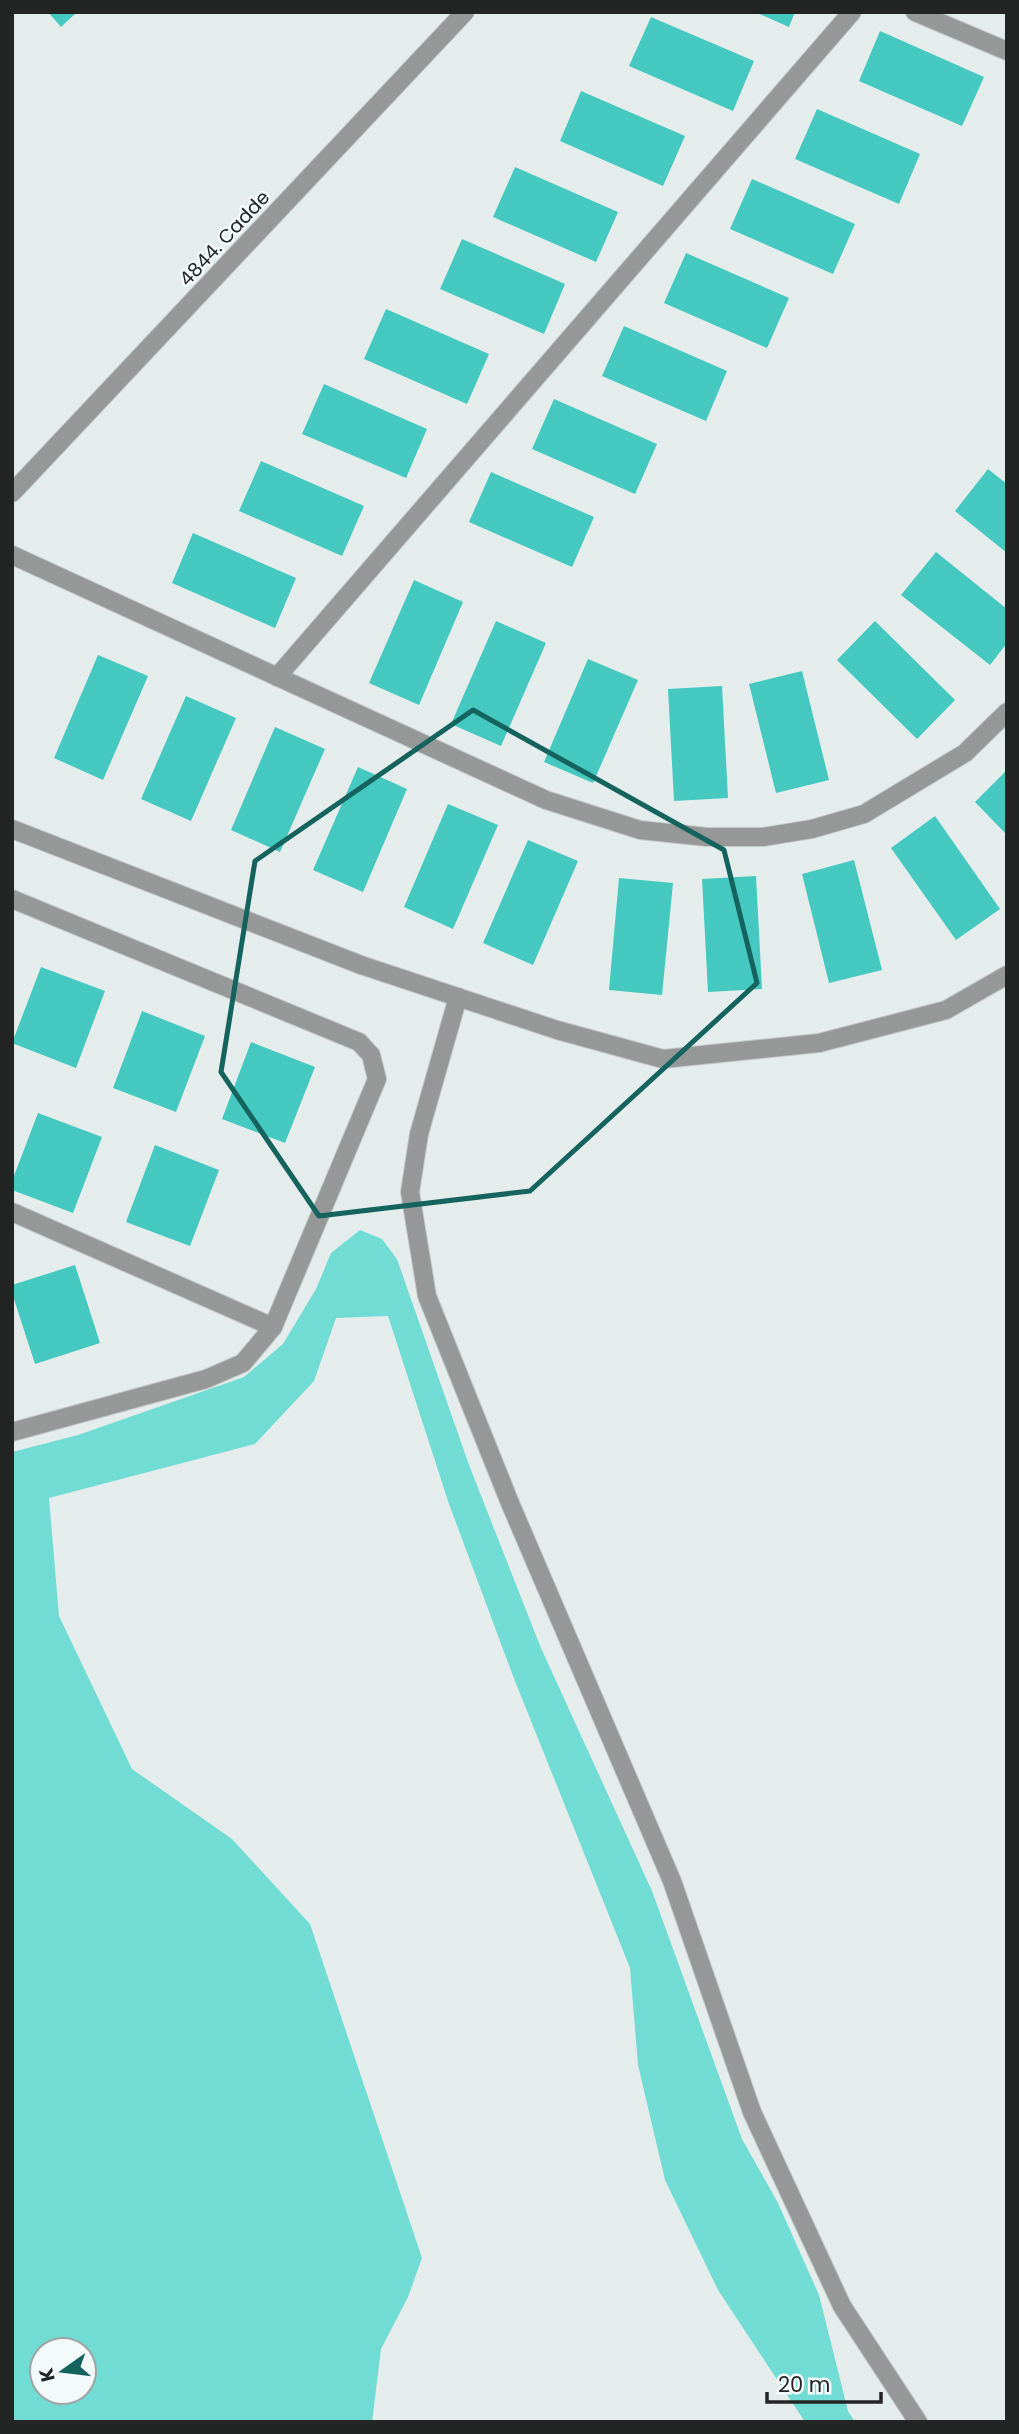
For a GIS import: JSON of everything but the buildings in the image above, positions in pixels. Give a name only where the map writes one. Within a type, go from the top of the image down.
[{"type":"street","name":"4844. Cadde","points":[[12,493],[465,12]]},
{"type":"street","points":[[277,677],[852,12]]},
{"type":"street","points":[[915,12],[1007,51]]},
{"type":"street","points":[[12,555],[546,800],[640,830],[707,837],[762,837],[812,829],[864,814],[965,753],[1007,712]]},
{"type":"street","points":[[12,829],[361,965],[557,1030],[663,1059],[819,1043],[946,1010],[1007,975]]},
{"type":"street","points":[[12,900],[359,1042],[371,1055],[377,1079],[273,1327],[243,1363],[206,1379],[12,1432]]},
{"type":"street","points":[[458,997],[419,1134],[410,1192],[427,1296],[510,1503],[672,1881],[752,2112],[842,2306],[918,2422]]},
{"type":"street","points":[[12,1212],[273,1327]]},
{"type":"highlighted area","points":[[473,710],[724,850],[757,983],[530,1191],[319,1216],[221,1072],[255,861]]},
{"type":"shaded area","points":[[360,1230],[382,1239],[397,1259],[469,1465],[541,1648],[652,1891],[742,2139],[778,2203],[819,2295],[848,2411],[855,2422],[805,2422],[718,2290],[665,2180],[638,2065],[630,1968],[513,1676],[449,1504],[388,1316],[336,1318],[314,1381],[255,1444],[49,1498],[59,1616],[132,1769],[232,1839],[310,1924],[422,2258],[408,2297],[381,2349],[372,2422],[12,2422],[12,1452],[78,1435],[244,1377],[283,1344],[316,1289],[331,1253]]}]
